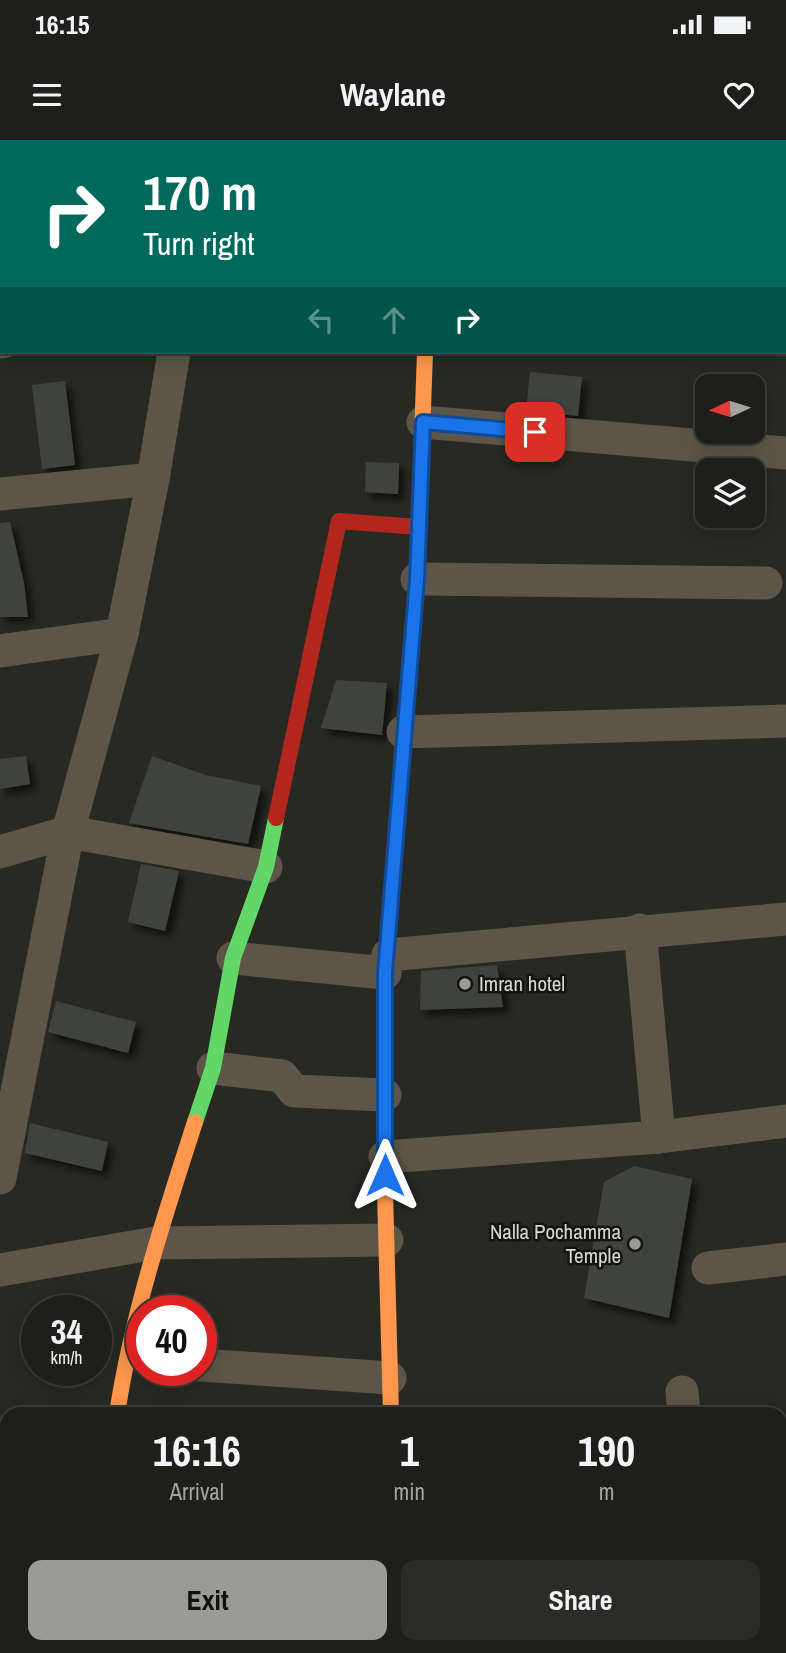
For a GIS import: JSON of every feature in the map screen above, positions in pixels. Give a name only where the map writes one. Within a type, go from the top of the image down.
[{"type":"street","points":[[0,1178],[68,832],[121,634],[153,479],[174,354]]},
{"type":"street","points":[[391,1407],[385,1157],[387,964],[417,579],[425,354]]},
{"type":"street","points":[[423,422],[786,453]]},
{"type":"street","points":[[0,494],[153,479]]},
{"type":"street","points":[[146,1295],[156,1243],[213,1068],[233,958],[266,867],[339,521],[417,527]]},
{"type":"street","points":[[417,579],[766,583]]},
{"type":"street","points":[[0,651],[121,634]]},
{"type":"street","points":[[403,732],[786,722]]},
{"type":"street","points":[[0,852],[68,832],[266,867]]},
{"type":"street","points":[[233,958],[387,964],[640,930],[786,919]]},
{"type":"street","points":[[640,930],[659,1137]]},
{"type":"street","points":[[213,1068],[282,1076],[295,1091],[385,1095]]},
{"type":"street","points":[[385,1157],[659,1137],[786,1121]]},
{"type":"street","points":[[0,1270],[156,1243],[387,1240]]},
{"type":"street","points":[[708,1268],[786,1259]]},
{"type":"street","points":[[217,1366],[390,1378]]},
{"type":"street","points":[[119,1407],[126,1384]]},
{"type":"building","points":[[530,372],[582,377],[578,416],[526,411]]},
{"type":"building","points":[[65,381],[75,465],[42,469],[32,385]]},
{"type":"building","points":[[366,462],[399,463],[398,494],[365,492]]},
{"type":"building","points":[[10,522],[24,583],[28,617],[0,617],[0,523]]},
{"type":"building","points":[[336,680],[387,683],[382,735],[321,728]]},
{"type":"building","points":[[26,756],[30,784],[0,789],[0,759]]},
{"type":"building","points":[[152,756],[206,775],[261,786],[248,844],[129,823]]},
{"type":"building","points":[[141,864],[179,871],[165,931],[128,922]]},
{"type":"building","points":[[497,965],[503,1007],[420,1010],[421,971]]},
{"type":"building","points":[[56,1001],[136,1022],[128,1053],[48,1032]]},
{"type":"building","points":[[30,1123],[108,1142],[102,1171],[25,1153]]},
{"type":"building","points":[[634,1166],[692,1179],[669,1318],[584,1298],[604,1182]]},
{"type":"traffic: fast","points":[[385,974],[408,684]]},
{"type":"traffic: fast","points":[[195,1122],[213,1068],[233,958],[266,867],[276,818]]},
{"type":"traffic: slow","points":[[408,684],[417,579],[425,354]]},
{"type":"traffic: slow","points":[[385,974],[385,1192],[391,1407]]},
{"type":"traffic: slow","points":[[118,1407],[140,1303],[195,1122]]},
{"type":"traffic: jam","points":[[276,818],[339,521],[417,527]]},
{"type":"place","name":"Imran hotel","points":[[465,984]]},
{"type":"place","name":"Nalla Pochamma Temple","points":[[635,1244]]},
{"type":"route","points":[[385,1175],[385,973],[417,579],[423,422],[535,432]]}]
